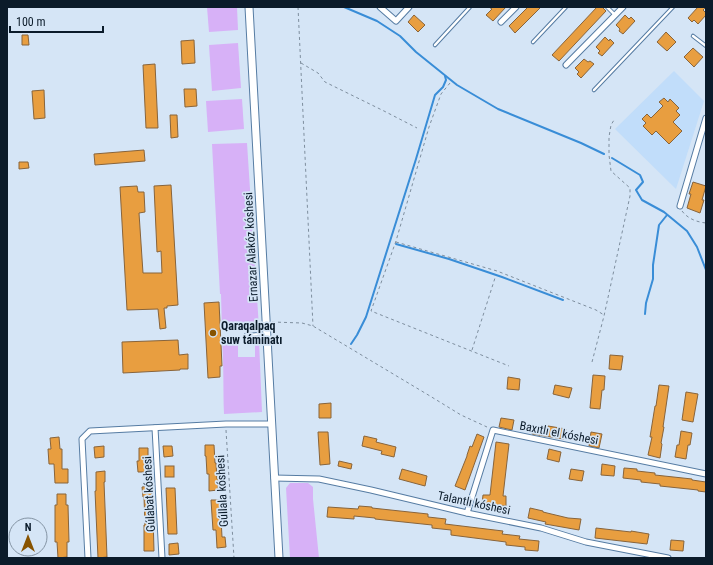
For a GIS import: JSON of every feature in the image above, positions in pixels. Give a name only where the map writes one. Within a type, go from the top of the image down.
[{"type":"main road","name":"Ernazar Alakóz kóshesi","points":[[249,7],[279,558]]},
{"type":"street","points":[[380,7],[396,21],[409,7]]},
{"type":"street","points":[[501,22],[516,7]]},
{"type":"street","points":[[566,65],[623,7]]},
{"type":"street","points":[[680,206],[706,118]]},
{"type":"street","points":[[88,558],[82,439],[90,431],[226,424],[272,424]]},
{"type":"street","name":"Gúlabat kóshesi","points":[[156,428],[162,558]]},
{"type":"street","points":[[467,513],[493,430]]},
{"type":"street","name":"Baxıtlı el kóshesi","points":[[493,430],[706,474]]},
{"type":"street","name":"Talantlı kóshesi","points":[[274,478],[319,479],[467,513],[541,528],[586,542],[668,558]]},
{"type":"lane","points":[[435,45],[470,7]]},
{"type":"lane","points":[[533,42],[566,7]]},
{"type":"lane","points":[[607,7],[615,15]]},
{"type":"lane","points":[[594,90],[673,7]]},
{"type":"lane","points":[[694,36],[706,46]]},
{"type":"lane","points":[[246,335],[267,334]]},
{"type":"path","points":[[298,7],[313,326]]},
{"type":"path","points":[[301,63],[318,73],[325,82],[417,128]]},
{"type":"path","points":[[450,83],[441,94],[429,127],[396,242],[371,311],[509,366]]},
{"type":"path","points":[[592,362],[604,316],[630,196],[630,188],[611,171],[609,155],[610,137],[611,125],[614,120]]},
{"type":"path","points":[[680,206],[684,213],[696,221],[706,223]]},
{"type":"path","points":[[396,242],[497,271],[596,310],[604,316]]},
{"type":"path","points":[[472,351],[495,278]]},
{"type":"path","points":[[266,322],[296,323],[313,326],[461,415],[493,430]]},
{"type":"path","name":"Gúllala kóshesi","points":[[226,424],[234,558]]},
{"type":"shaded area","points":[[207,7],[237,7],[238,30],[209,32]]},
{"type":"shaded area","points":[[238,43],[241,88],[212,91],[209,45]]},
{"type":"shaded area","points":[[674,71],[704,101],[676,189],[615,129]]},
{"type":"shaded area","points":[[242,99],[244,129],[208,132],[206,101]]},
{"type":"shaded area","points":[[247,143],[259,328],[222,330],[212,144]]},
{"type":"shaded area","points":[[238,340],[238,357],[255,357],[255,340],[259,340],[262,412],[224,414],[222,341]]},
{"type":"shaded area","points":[[290,483],[308,483],[313,487],[319,558],[290,558],[286,488]]},
{"type":"building","points":[[489,7],[506,7],[493,21],[486,15],[492,9]]},
{"type":"building","points":[[528,7],[541,7],[515,33],[509,26]]},
{"type":"building","points":[[597,7],[602,7],[606,11],[559,61],[552,55]]},
{"type":"building","points":[[698,7],[706,7],[703,10],[706,15],[698,24],[694,20],[692,22],[688,18]]},
{"type":"building","points":[[414,15],[425,25],[418,32],[408,22]]},
{"type":"building","points":[[625,15],[629,19],[631,17],[635,21],[623,34],[619,31],[620,29],[616,25]]},
{"type":"building","points":[[666,32],[676,42],[667,51],[657,42]]},
{"type":"building","points":[[22,35],[28,35],[29,45],[22,45]]},
{"type":"building","points":[[605,37],[614,43],[602,56],[598,53],[600,51],[596,47]]},
{"type":"building","points":[[194,40],[195,63],[182,64],[181,41]]},
{"type":"building","points":[[693,48],[703,57],[694,67],[684,57]]},
{"type":"building","points":[[584,59],[594,64],[581,78],[577,74],[579,72],[575,68]]},
{"type":"building","points":[[155,64],[158,128],[146,128],[143,65]]},
{"type":"building","points":[[184,89],[196,89],[197,106],[185,107]]},
{"type":"building","points":[[44,90],[45,118],[34,119],[32,91]]},
{"type":"building","points":[[664,98],[668,102],[670,99],[679,108],[676,111],[680,115],[673,122],[682,131],[669,144],[656,131],[652,135],[643,126],[646,123],[642,119],[647,114],[651,118],[663,106],[659,102]]},
{"type":"building","points":[[170,115],[177,115],[178,137],[171,138]]},
{"type":"building","points":[[144,150],[145,161],[95,165],[94,154]]},
{"type":"building","points":[[19,162],[28,162],[29,168],[19,169]]},
{"type":"building","points":[[693,182],[706,186],[700,213],[687,208]]},
{"type":"building","points":[[171,185],[178,305],[167,306],[167,308],[164,308],[166,328],[160,329],[158,309],[127,310],[120,187],[137,186],[138,192],[144,192],[145,212],[139,213],[143,273],[162,273],[161,251],[157,252],[154,186]]},
{"type":"building","points":[[219,302],[222,366],[220,366],[220,377],[208,378],[204,303]]},
{"type":"building","points":[[178,340],[179,355],[188,354],[188,369],[123,373],[122,342]]},
{"type":"building","points":[[610,355],[623,356],[621,370],[609,369]]},
{"type":"building","points":[[593,375],[605,376],[600,409],[590,408]]},
{"type":"building","points":[[508,377],[520,379],[519,390],[507,389]]},
{"type":"building","points":[[555,385],[572,388],[569,398],[553,394]]},
{"type":"building","points":[[659,385],[669,386],[660,458],[648,455]]},
{"type":"building","points":[[686,392],[698,394],[693,422],[682,420]]},
{"type":"building","points":[[331,403],[331,418],[319,418],[319,404]]},
{"type":"building","points":[[501,418],[514,420],[512,430],[499,427]]},
{"type":"building","points":[[548,426],[566,429],[564,439],[532,434],[533,428],[548,431]]},
{"type":"building","points":[[681,431],[692,433],[686,459],[675,457]]},
{"type":"building","points":[[318,432],[328,432],[330,464],[320,465]]},
{"type":"building","points":[[591,432],[602,434],[599,448],[589,446]]},
{"type":"building","points":[[477,434],[484,437],[465,490],[455,486],[470,446],[472,447]]},
{"type":"building","points":[[364,436],[377,439],[376,442],[396,447],[394,457],[381,454],[382,451],[362,446]]},
{"type":"building","points":[[59,437],[60,449],[62,449],[62,469],[68,469],[68,483],[55,483],[54,464],[49,464],[48,449],[51,449],[50,438]]},
{"type":"building","points":[[496,442],[509,444],[503,496],[506,496],[506,506],[482,504],[483,495],[490,495]]},
{"type":"building","points":[[205,445],[214,445],[218,490],[209,491],[209,474],[207,474]]},
{"type":"building","points":[[104,446],[104,457],[95,458],[94,447]]},
{"type":"building","points":[[163,446],[172,446],[173,456],[164,457]]},
{"type":"building","points":[[139,448],[148,448],[148,458],[146,458],[147,472],[138,472],[137,461],[139,461]]},
{"type":"building","points":[[549,449],[561,452],[559,462],[547,459]]},
{"type":"building","points":[[339,461],[352,464],[351,469],[338,466]]},
{"type":"building","points":[[602,464],[615,466],[614,476],[601,475]]},
{"type":"building","points":[[165,466],[174,466],[174,477],[165,477]]},
{"type":"building","points":[[624,468],[655,473],[655,475],[706,482],[706,492],[660,486],[660,484],[623,478]]},
{"type":"building","points":[[402,469],[427,476],[425,486],[399,479]]},
{"type":"building","points":[[571,469],[584,471],[582,481],[569,479]]},
{"type":"building","points":[[105,471],[104,482],[107,557],[98,558],[95,491],[96,472]]},
{"type":"building","points":[[151,486],[154,516],[154,551],[144,551],[145,525],[144,497],[142,487]]},
{"type":"building","points":[[166,488],[175,488],[177,534],[168,534]]},
{"type":"building","points":[[57,494],[66,494],[66,505],[68,505],[69,542],[67,542],[67,557],[58,558],[57,542],[55,542],[55,505],[57,505]]},
{"type":"building","points":[[211,500],[220,500],[222,537],[225,537],[226,547],[217,548],[216,530],[213,530]]},
{"type":"building","points":[[359,506],[428,514],[428,517],[446,519],[445,524],[503,531],[502,534],[520,536],[519,539],[539,541],[538,551],[525,550],[525,547],[506,545],[506,542],[451,535],[451,530],[432,528],[432,525],[354,516],[354,519],[327,517],[328,507],[358,509]]},
{"type":"building","points":[[530,508],[568,518],[581,519],[579,530],[545,524],[546,522],[528,518]]},
{"type":"building","points":[[596,528],[649,534],[647,544],[595,538]]},
{"type":"building","points":[[671,540],[684,541],[683,551],[670,550]]},
{"type":"building","points":[[178,543],[179,554],[169,555],[169,544]]},
{"type":"waterway","points":[[344,7],[377,21],[400,36],[416,52],[457,85],[498,109],[604,154]]},
{"type":"waterway","points":[[351,344],[366,317],[435,95],[443,87],[446,80],[445,76]]},
{"type":"waterway","points":[[612,158],[640,175],[643,182],[636,190],[642,200],[664,212],[687,231],[697,247],[706,270]]},
{"type":"waterway","points":[[645,314],[646,303],[653,279],[653,265],[659,225],[667,215]]},
{"type":"waterway","points":[[396,244],[449,259],[563,300]]},
{"type":"place","name":"Qaraqalpaq suw táminatı","points":[[213,333]]}]
